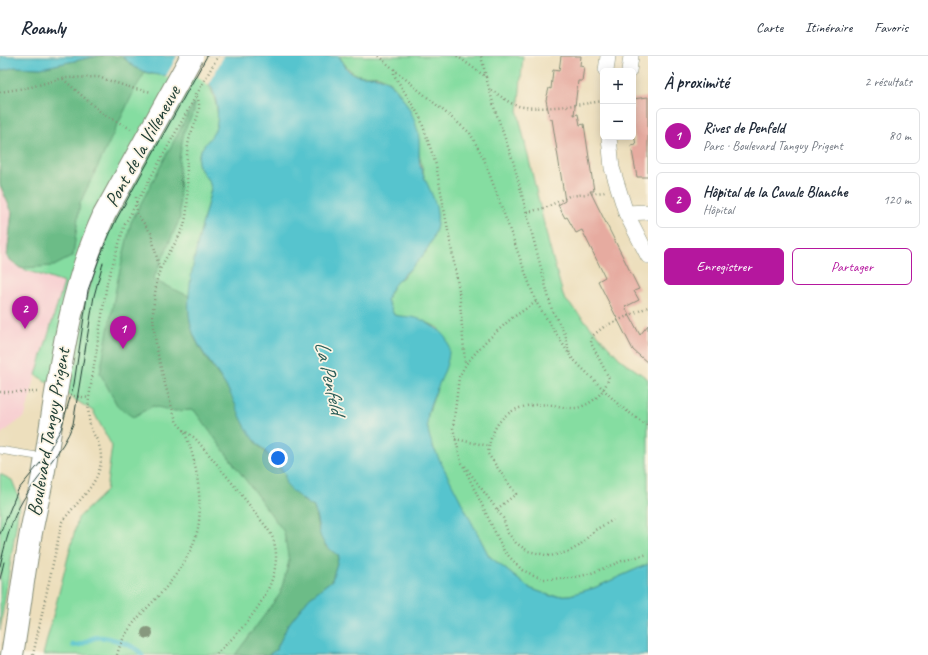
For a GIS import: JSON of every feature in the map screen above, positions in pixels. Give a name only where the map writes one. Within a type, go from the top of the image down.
[{"type":"main road","name":"Pont de la Villeneuve","points":[[104,215],[192,56]]},
{"type":"main road","name":"Boulevard Tanguy Prigent","points":[[12,655],[28,551],[65,337],[87,256],[104,215]]},
{"type":"street","points":[[606,68],[608,56]]},
{"type":"street","points":[[629,68],[631,56]]},
{"type":"street","points":[[609,140],[612,168],[626,213],[648,256]]},
{"type":"street","points":[[626,213],[648,212]]},
{"type":"lane","points":[[0,450],[45,457]]},
{"type":"path","points":[[33,655],[62,522],[71,509],[83,498],[98,477],[101,462],[99,445],[92,431],[88,414],[89,398],[107,283],[125,224],[218,56]]},
{"type":"path","points":[[378,56],[470,133],[484,159],[536,302],[571,358],[604,392],[620,406],[648,426]]},
{"type":"path","points":[[457,56],[486,77]]},
{"type":"path","points":[[481,56],[486,77],[491,89],[494,107],[513,161],[552,310],[565,334],[571,358]]},
{"type":"path","points":[[394,68],[394,75],[408,95],[420,117],[436,165],[459,290],[466,364]]},
{"type":"path","points":[[0,92],[31,87],[63,78],[98,77],[135,89],[153,92]]},
{"type":"path","points":[[491,89],[516,105],[560,107],[600,101]]},
{"type":"path","points":[[188,90],[194,92],[199,101],[200,111],[189,140],[184,225],[166,257],[157,281],[153,314],[157,346],[176,422],[183,430],[196,438],[246,502],[274,541],[277,557],[272,579],[263,600],[234,637],[215,655]]},
{"type":"path","points":[[527,212],[544,208],[569,196],[619,191]]},
{"type":"path","points":[[536,302],[512,318],[484,343],[466,364],[459,377],[456,390],[453,428],[461,461],[504,550],[522,570],[543,579],[572,578],[589,574],[622,560],[648,554]]},
{"type":"path","points":[[497,509],[516,494],[488,454],[495,426],[510,412],[526,405],[578,408],[589,403],[604,392],[610,378],[591,343],[592,336],[605,326],[648,307]]},
{"type":"path","points":[[117,655],[124,636],[181,567],[194,543],[199,527],[199,500],[196,472],[183,430]]},
{"type":"path","points":[[455,439],[489,446]]},
{"type":"path","points":[[461,461],[503,518],[508,533],[516,543],[528,551],[550,556],[568,552],[579,546],[595,530],[613,520]]},
{"type":"shaded area","points":[[0,185],[12,212],[7,257],[20,268],[64,283],[25,416],[1,434],[0,442]]},
{"type":"green space","points":[[98,56],[122,57],[151,74],[190,74],[198,76],[205,80],[211,89],[215,101],[218,116],[216,128],[213,135],[200,151],[198,159],[198,163],[209,181],[211,189],[197,246],[191,283],[302,500],[276,650],[268,655],[43,655],[78,518],[106,491],[112,446],[93,411],[36,375],[64,283],[20,268],[7,257],[12,212],[0,185],[0,71],[31,68]]},
{"type":"green space","points":[[98,56],[121,56],[137,69],[146,71],[135,89],[80,203],[73,256],[54,266],[20,268],[7,257],[12,212],[0,185],[0,71],[15,67],[41,68]]},
{"type":"green space","points":[[339,56],[523,56],[518,113],[549,245],[564,298],[620,359],[648,379],[648,564],[594,588],[570,595],[551,596],[529,588],[489,556],[444,472],[429,437],[427,424],[428,414],[437,388],[439,328],[428,323],[394,315],[387,300],[394,283],[403,277],[426,252],[436,228],[409,110],[401,95],[389,81],[379,76],[357,75],[347,68]]},
{"type":"green space","points":[[194,103],[194,111],[184,131],[179,160],[180,218],[153,280],[189,296],[189,314],[194,337],[205,357],[237,404],[244,424],[258,445],[285,474],[286,484],[302,500],[314,507],[318,528],[326,547],[339,556],[332,580],[309,598],[288,625],[276,650],[268,655],[235,655],[280,594],[289,561],[284,532],[194,410],[174,411],[153,406],[133,417],[118,407],[100,373],[117,283],[131,222]]},
{"type":"green space","points":[[0,474],[12,480],[20,500],[0,631]]},
{"type":"water","points":[[0,56],[98,56],[41,68],[15,67],[0,71]]},
{"type":"water","name":"La Penfeld","points":[[121,56],[339,56],[349,71],[354,74],[359,76],[380,78],[391,84],[396,89],[413,116],[416,124],[419,138],[420,165],[435,204],[437,220],[436,229],[427,250],[420,259],[400,278],[391,290],[387,300],[394,315],[413,317],[422,320],[443,334],[448,343],[449,354],[446,366],[428,413],[428,431],[434,449],[489,556],[529,588],[551,596],[570,595],[594,588],[648,564],[648,655],[268,655],[276,650],[288,625],[309,598],[332,580],[339,556],[322,540],[314,507],[299,497],[288,487],[285,483],[284,473],[250,434],[228,389],[197,342],[193,333],[189,314],[190,284],[211,189],[209,181],[199,167],[198,159],[201,151],[216,127],[217,106],[213,92],[207,81],[197,74],[173,76],[158,75],[136,68]]},
{"type":"pier","points":[[177,56],[224,56],[208,85],[193,75],[165,78]]},
{"type":"building","points":[[561,56],[581,56],[580,66],[584,67],[582,81],[578,81],[574,115],[578,114],[580,125],[584,124],[594,191],[590,191],[639,289],[634,291],[639,300],[625,307],[640,335],[648,325],[648,363],[633,350],[598,281],[605,277],[582,230],[576,233],[558,205],[565,201],[552,119],[550,119],[546,100],[549,88],[551,89],[553,70],[559,71]]},
{"type":"building","points":[[648,97],[648,177],[637,177],[631,146],[636,145],[636,99]]},
{"type":"waterway","points":[[73,645],[81,644],[99,637],[112,639],[127,644],[139,651],[142,655]]},
{"type":"tram line","points":[[0,534],[18,490],[45,457],[61,429],[74,384],[88,290],[101,254],[116,220],[207,56]]},
{"type":"tram line","points":[[0,566],[9,532],[23,500],[63,444],[73,424],[94,296],[103,263]]},
{"type":"tram line","points":[[0,579],[4,562]]},
{"type":"place","name":"Hôpital de la Cavale Blanche","points":[[25,329]]},
{"type":"place","name":"Rives de Penfeld","points":[[123,349]]}]
